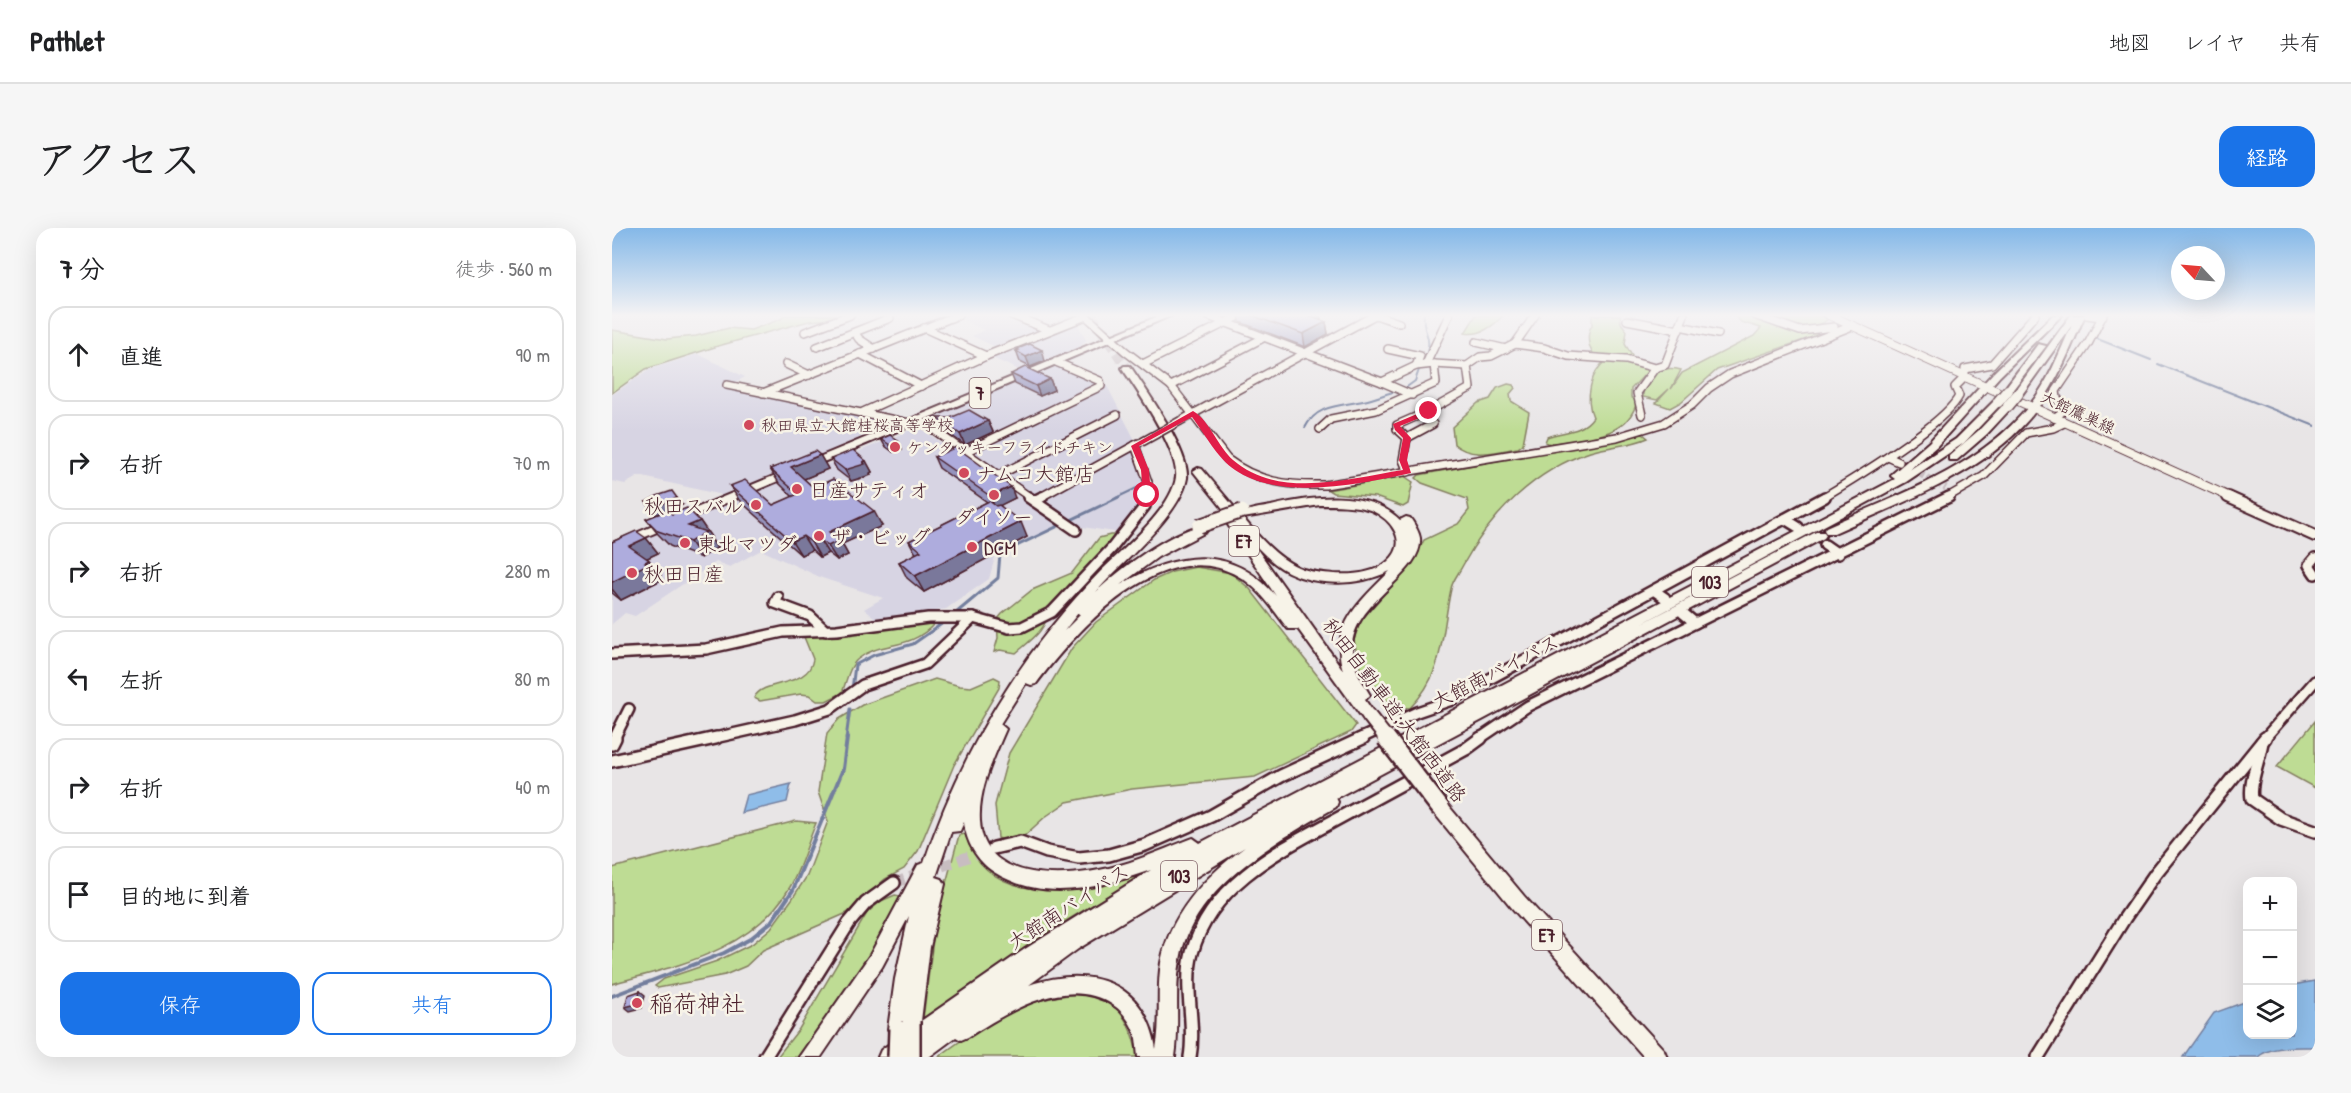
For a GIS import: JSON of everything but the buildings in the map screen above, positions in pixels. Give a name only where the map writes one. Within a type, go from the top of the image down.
[{"type":"highway","name":"7","points":[[612,547],[1077,354]]},
{"type":"highway","points":[[1826,527],[1920,456],[2019,354]]},
{"type":"highway","name":"大館南バイパス","points":[[2013,392],[2038,354]]},
{"type":"highway","name":"大館南バイパス","points":[[911,1057],[1000,992],[1144,897],[1281,819],[1464,723],[1826,527],[1902,480],[1942,455],[2003,404],[2044,354]]},
{"type":"highway","points":[[1826,527],[1936,480],[1971,461],[2000,440],[2033,408],[2055,373],[2064,354]]},
{"type":"highway","name":"秋田自動車道;大館西道路","points":[[1127,368],[1350,691],[1372,714],[1441,809],[1518,902],[1657,1057]]},
{"type":"highway","points":[[809,1057],[854,996],[893,931],[929,860],[953,802],[978,751],[1004,706],[1037,657],[1161,513],[1179,485],[1182,470],[1175,448],[1141,389]]},
{"type":"highway","points":[[1198,471],[1274,557],[1290,569],[1309,576],[1342,579],[1365,576],[1393,562],[1399,555],[1404,541],[1401,527],[1388,515],[1356,504],[1315,502],[1244,513]]},
{"type":"highway","points":[[1069,618],[1095,590],[1126,565],[1156,546],[1201,527],[1300,499],[1347,497],[1386,507],[1401,515],[1410,526],[1414,544],[1408,558],[1360,610],[1345,638],[1348,669],[1372,714]]},
{"type":"highway","points":[[897,1057],[936,883],[964,801],[999,729],[1028,684],[1075,622],[1111,586],[1149,557],[1201,527]]},
{"type":"highway","name":"大館南バイパス","points":[[888,1057],[1003,973],[1181,861],[1407,740],[1826,527]]},
{"type":"highway","points":[[1028,684],[1079,624],[1115,593],[1161,570],[1198,562],[1227,565],[1250,577],[1350,691]]},
{"type":"highway","points":[[1166,1057],[1171,957],[1185,921],[1208,889],[1263,844],[1464,723]]},
{"type":"highway","points":[[999,729],[975,797],[972,813],[975,837],[984,854],[998,867],[1023,878],[1053,883],[1109,876],[1183,850],[1407,740]]},
{"type":"highway","points":[[911,1057],[902,990],[918,914],[953,802]]},
{"type":"highway","points":[[921,1057],[1010,1002],[1049,987],[1075,984],[1098,987],[1125,1001],[1136,1012],[1143,1025],[1148,1057]]},
{"type":"main road","name":"大館鷹巣線","points":[[1913,354],[2315,536]]},
{"type":"street","points":[[763,393],[860,354],[921,386]]},
{"type":"street","points":[[981,354],[986,356]]},
{"type":"street","points":[[862,412],[992,354]]},
{"type":"street","points":[[1130,354],[1171,386],[1227,459],[1239,469],[1267,481],[1305,485],[1325,485],[1617,437],[1664,423],[1692,405],[1709,388],[1730,374],[1782,354]]},
{"type":"street","points":[[1143,364],[1164,354]]},
{"type":"street","points":[[1171,386],[1233,354]]},
{"type":"street","points":[[1034,501],[1303,354]]},
{"type":"street","points":[[1306,354],[1412,395]]},
{"type":"street","points":[[1409,354],[1420,356],[1416,366]]},
{"type":"street","points":[[1320,429],[1331,419],[1376,410],[1436,383],[1430,364],[1434,354]]},
{"type":"street","points":[[1382,382],[1416,366],[1430,364],[1467,366],[1480,357],[1496,354]]},
{"type":"street","points":[[1561,354],[1626,360],[1655,368],[1665,365],[1669,354]]},
{"type":"street","points":[[994,848],[1020,842],[1047,852],[1079,858],[1109,855],[1145,844],[1211,816],[1281,776],[1417,712],[1449,701],[1785,519],[1888,456],[1921,433],[1956,402],[1959,396],[1956,384],[1965,377],[1965,369],[1992,364],[2001,354]]},
{"type":"street","points":[[2054,418],[2066,409],[2055,396],[2056,391],[2082,354]]},
{"type":"street","points":[[964,452],[1101,386],[1100,381],[1056,362]]},
{"type":"street","points":[[786,364],[808,375]]},
{"type":"street","points":[[1407,438],[1397,429],[1397,424],[1429,411],[1470,387],[1467,366]]},
{"type":"street","points":[[1642,415],[1637,393],[1655,368]]},
{"type":"street","points":[[727,386],[913,421],[964,452],[1069,526]]},
{"type":"street","points":[[997,476],[1117,415]]},
{"type":"street","points":[[1190,1057],[1192,1046],[1189,977],[1192,950],[1202,923],[1214,906],[1249,872],[1286,847],[1466,749],[1498,724],[1528,706],[1956,494],[1984,476],[2026,433],[2053,428],[2064,423]]},
{"type":"street","points":[[1407,438],[1433,424]]},
{"type":"street","points":[[1407,438],[1403,460],[1408,472]]},
{"type":"street","points":[[612,654],[706,649],[783,632],[826,631],[928,618],[973,618],[1009,628],[1022,627],[1052,612],[1112,548],[1145,506],[1148,482],[1138,444]]},
{"type":"street","points":[[1888,456],[1899,462]]},
{"type":"street","points":[[1946,488],[1956,494]]},
{"type":"street","points":[[1785,519],[1798,527]]},
{"type":"street","points":[[1825,545],[1838,554]]},
{"type":"street","points":[[2315,558],[2309,565],[2315,574]]},
{"type":"street","points":[[1655,591],[1665,598]]},
{"type":"street","points":[[778,597],[775,603],[822,622],[826,631]]},
{"type":"street","points":[[1683,614],[1695,623]]},
{"type":"street","points":[[612,761],[795,720],[830,709],[863,685],[925,664],[973,618]]},
{"type":"street","points":[[2038,1057],[2124,919],[2155,874],[2262,742],[2315,681]]},
{"type":"street","points":[[612,744],[628,709]]},
{"type":"street","points":[[2262,742],[2259,764],[2250,787],[2252,799],[2271,814],[2295,826],[2315,831]]},
{"type":"street","points":[[765,1057],[849,923],[866,903],[894,883]]},
{"type":"shaded area","name":"秋田県立大館桂桜高等学校","points":[[698,354],[745,377],[723,389],[892,423],[722,495],[639,476],[625,484],[612,481],[612,395],[648,370]]},
{"type":"shaded area","points":[[994,354],[1063,354],[1021,371],[988,356]]},
{"type":"shaded area","points":[[1057,366],[1096,383],[966,447],[927,420]]},
{"type":"shaded area","points":[[1106,384],[1136,442],[1143,475],[1141,506],[1121,533],[1076,526],[971,451]]},
{"type":"shaded area","points":[[918,427],[1062,525],[995,557],[989,579],[946,609],[879,621],[864,609],[883,598],[822,578],[761,550],[730,567],[716,562],[635,616],[625,613],[612,624],[612,554],[735,499]]},
{"type":"green space","points":[[612,354],[694,354],[646,369],[612,393]]},
{"type":"green space","points":[[1631,354],[1632,356],[1629,359],[1594,355]]},
{"type":"green space","points":[[1720,354],[1764,354],[1717,370],[1681,402],[1670,408],[1656,403],[1669,389],[1657,400],[1643,397],[1646,383],[1655,373],[1667,369],[1681,370],[1671,389],[1682,373]]},
{"type":"green space","points":[[1607,360],[1625,361],[1649,370],[1631,389],[1631,397],[1637,401],[1632,414],[1614,430],[1602,435],[1550,444],[1545,442],[1547,437],[1572,431],[1589,422],[1593,417],[1589,394],[1593,378]]},
{"type":"green space","points":[[1508,384],[1515,388],[1510,394],[1511,401],[1529,412],[1523,444],[1518,448],[1477,453],[1461,449],[1454,444],[1452,427],[1478,403],[1490,399],[1497,388]]},
{"type":"green space","points":[[1643,434],[1648,438],[1590,452],[1551,470],[1533,482],[1501,512],[1486,529],[1453,583],[1440,652],[1430,681],[1410,708],[1392,707],[1360,668],[1354,640],[1359,623],[1415,558],[1424,540],[1458,524],[1469,510],[1467,499],[1422,483],[1416,478],[1419,475]]},
{"type":"green space","points":[[1404,476],[1413,482],[1408,504],[1403,507],[1375,497],[1333,493],[1328,490]]},
{"type":"green space","points":[[1119,535],[1049,609],[1042,629],[1016,653],[1000,650],[994,652],[998,638],[997,620],[1002,614],[1032,590],[1072,573],[1099,538]]},
{"type":"green space","points":[[1196,567],[1231,573],[1250,589],[1356,725],[1351,732],[1255,777],[1132,789],[1067,802],[1045,817],[1024,836],[1005,841],[998,838],[995,805],[1009,753],[1072,648],[1096,622],[1154,580],[1172,572]]},
{"type":"green space","points":[[930,621],[935,623],[915,638],[876,649],[858,659],[850,670],[842,693],[826,701],[817,701],[809,695],[801,694],[760,701],[754,698],[766,688],[795,679],[810,668],[813,659],[804,637],[806,635]]},
{"type":"green space","points":[[994,677],[1000,680],[999,688],[954,765],[918,851],[904,869],[885,879],[847,913],[763,950],[746,966],[725,975],[658,988],[655,986],[664,979],[717,961],[752,944],[771,928],[792,899],[807,876],[828,821],[818,792],[827,733],[839,719],[862,705],[935,679],[971,687]]},
{"type":"green space","points":[[2315,721],[2315,788],[2277,767]]},
{"type":"green space","points":[[796,821],[816,823],[790,887],[774,909],[756,926],[735,941],[688,962],[612,984],[612,868]]},
{"type":"green space","points":[[965,834],[976,858],[993,874],[1013,884],[1036,889],[1061,889],[1086,887],[1133,875],[1136,879],[1051,930],[923,1019],[935,924],[959,835]]},
{"type":"green space","points":[[895,895],[900,896],[878,945],[800,1057],[777,1057],[799,1029],[867,913],[881,901]]},
{"type":"green space","points":[[1077,994],[1103,1000],[1120,1013],[1131,1031],[1138,1057],[938,1057],[987,1023],[1019,1007],[1037,1001]]},
{"type":"water","points":[[791,784],[787,802],[741,813],[746,795]]},
{"type":"water","points":[[2315,981],[2315,1047],[2270,1050],[2258,1057],[2183,1057],[2214,1013],[2243,1002],[2243,1039],[2297,1039],[2297,984]]},
{"type":"waterway","points":[[1423,362],[1427,354]]},
{"type":"waterway","points":[[2135,354],[2151,360]]},
{"type":"waterway","points":[[2158,364],[2315,426]]},
{"type":"waterway","points":[[1404,389],[1415,381],[1420,367]]},
{"type":"waterway","points":[[1305,428],[1316,414],[1330,407],[1367,400],[1396,391]]},
{"type":"waterway","points":[[1116,498],[1141,486]]},
{"type":"waterway","points":[[956,613],[998,578],[1000,554],[1119,497]]},
{"type":"waterway","points":[[852,690],[855,665],[874,655],[913,644],[943,623]]},
{"type":"waterway","points":[[846,739],[850,709]]},
{"type":"waterway","points":[[612,996],[724,953],[750,939],[771,922],[793,890],[843,769],[847,738]]},
{"type":"tunnel","points":[[1117,354],[1127,368]]},
{"type":"tunnel","points":[[1909,468],[1946,488]]},
{"type":"tunnel","points":[[894,883],[985,851]]},
{"type":"place","name":"秋田県立大館桂桜高等学校","points":[[749,425]]},
{"type":"place","name":"ケンタッキーフライドチキン","points":[[895,447]]},
{"type":"place","name":"ナムコ大館店","points":[[964,473]]},
{"type":"place","name":"日産サティオ","points":[[797,489]]},
{"type":"place","name":"ダイソー","points":[[994,495]]},
{"type":"place","name":"秋田スバル","points":[[756,505]]},
{"type":"place","name":"ザ・ビッグ","points":[[819,536]]},
{"type":"place","name":"東北マツダ","points":[[685,543]]},
{"type":"place","name":"DCM","points":[[972,547]]},
{"type":"place","name":"秋田日産","points":[[632,573]]},
{"type":"place","name":"稲荷神社","points":[[637,1003]]},
{"type":"route","points":[[1147,495],[1148,482],[1135,446],[1193,413],[1227,459],[1239,469],[1267,481],[1282,484],[1325,485],[1408,472],[1403,460],[1408,442],[1407,438],[1397,429],[1397,424],[1429,411]]}]
